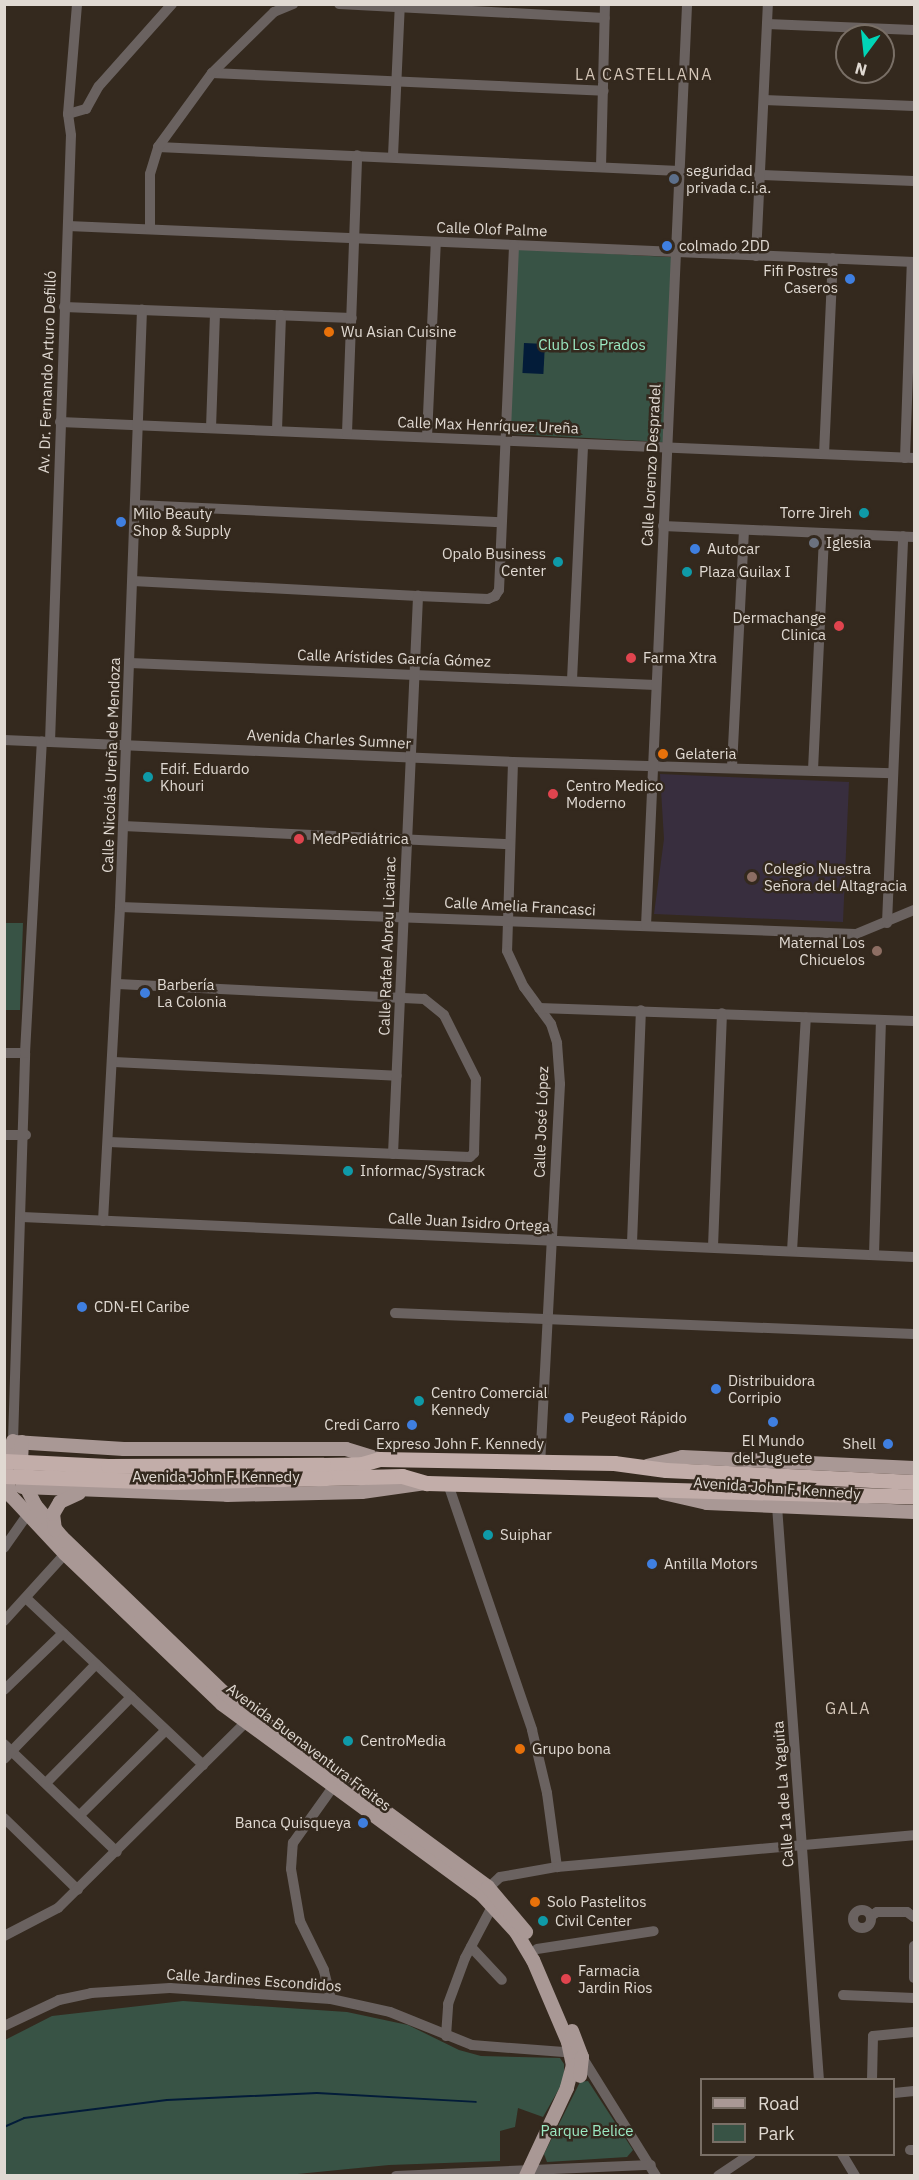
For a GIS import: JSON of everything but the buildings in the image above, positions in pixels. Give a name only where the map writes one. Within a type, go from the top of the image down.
[{"type":"highway","name":"Expreso John F. Kennedy","points":[[5,1486],[170,1482],[324,1472],[379,1459],[540,1461],[915,1482]]},
{"type":"highway","name":"Expreso John F. Kennedy","points":[[4,1461],[324,1472],[402,1476],[426,1483],[594,1490],[638,1487],[915,1497]]},
{"type":"main road","name":"Avenida John F. Kennedy","points":[[14,1438],[52,1446],[181,1451],[346,1449],[379,1459]]},
{"type":"main road","points":[[5,1486],[5,1472],[14,1438]]},
{"type":"main road","name":"Avenida Buenaventura Freites","points":[[14,1438],[20,1475],[55,1530],[249,1719],[516,1916],[537,1949],[576,2056]]},
{"type":"main road","points":[[50,1489],[37,1468],[41,1453],[52,1446]]},
{"type":"main road","name":"Avenida John F. Kennedy","points":[[647,1466],[682,1457],[915,1468]]},
{"type":"main road","name":"Avenida John F. Kennedy","points":[[5,1486],[86,1491],[280,1494],[380,1491],[426,1483]]},
{"type":"main road","name":"Avenida Buenaventura Freites","points":[[5,1486],[22,1511],[65,1554],[249,1719],[333,1787],[485,1891],[533,1960],[576,2056]]},
{"type":"main road","name":"Avenida John F. Kennedy","points":[[638,1487],[707,1503],[915,1512]]},
{"type":"main road","points":[[55,1530],[53,1514],[60,1502],[86,1491]]},
{"type":"main road","points":[[531,2173],[567,2088],[576,2056]]},
{"type":"street","name":"Av. Dr. Fernando Arturo Defilló","points":[[14,1438],[26,1135],[25,1053],[46,742],[68,226],[71,135],[68,114],[77,4]]},
{"type":"street","points":[[68,114],[86,109],[99,86],[172,4]]},
{"type":"street","points":[[150,230],[150,174],[158,147],[212,73],[274,12],[294,4]]},
{"type":"street","points":[[339,4],[400,5],[605,18]]},
{"type":"street","points":[[601,167],[605,4]]},
{"type":"street","name":"Calle Lorenzo Despradel","points":[[646,926],[687,4]]},
{"type":"street","points":[[756,256],[768,4]]},
{"type":"street","points":[[393,156],[400,5]]},
{"type":"street","points":[[767,24],[915,30]]},
{"type":"street","points":[[212,73],[604,91]]},
{"type":"street","points":[[764,100],[915,105]]},
{"type":"street","points":[[158,147],[357,154],[679,171]]},
{"type":"street","points":[[347,433],[357,154]]},
{"type":"street","points":[[759,174],[915,181]]},
{"type":"street","name":"Calle Olof Palme","points":[[68,226],[913,262]]},
{"type":"street","points":[[428,438],[436,242]]},
{"type":"street","points":[[133,581],[418,597],[488,599],[495,596],[499,590],[514,245]]},
{"type":"street","points":[[824,454],[833,258]]},
{"type":"street","points":[[910,458],[913,262]]},
{"type":"street","points":[[64,307],[352,318]]},
{"type":"street","name":"Calle Nicolás Ureña de Mendoza","points":[[103,1221],[114,1062],[124,744],[130,663],[140,426],[142,309]]},
{"type":"street","points":[[211,428],[215,313]]},
{"type":"street","points":[[277,430],[281,315]]},
{"type":"street","name":"Calle Max Henríquez Ureña","points":[[60,422],[910,458]]},
{"type":"street","points":[[572,680],[584,444]]},
{"type":"street","points":[[136,505],[501,522]]},
{"type":"street","points":[[663,526],[909,536],[893,773],[887,923]]},
{"type":"street","points":[[732,767],[744,531]]},
{"type":"street","points":[[813,770],[824,534]]},
{"type":"street","name":"Calle Rafael Abreu Licairac","points":[[393,1154],[418,597]]},
{"type":"street","name":"Calle Arístides García Gómez","points":[[130,663],[414,673],[656,685]]},
{"type":"street","name":"Avenida Charles Sumner","points":[[4,740],[513,762],[893,773]]},
{"type":"street","name":"Calle José López","points":[[513,762],[507,951],[513,968],[551,1024],[557,1043],[560,1084],[549,1241],[540,1461]]},
{"type":"street","points":[[123,826],[510,844]]},
{"type":"street","name":"Calle Amelia Francasci","points":[[120,907],[404,915],[856,934],[915,910]]},
{"type":"street","points":[[109,1142],[470,1157],[474,1153],[477,1089],[473,1071],[438,1009],[424,999],[117,984]]},
{"type":"street","points":[[539,1008],[722,1013],[915,1022]]},
{"type":"street","points":[[632,1244],[641,1010]]},
{"type":"street","points":[[713,1247],[722,1013]]},
{"type":"street","points":[[792,1251],[806,1017]]},
{"type":"street","points":[[873,1255],[881,1020]]},
{"type":"street","points":[[4,1053],[25,1053]]},
{"type":"street","points":[[114,1062],[397,1076]]},
{"type":"street","points":[[4,1135],[26,1135]]},
{"type":"street","name":"Calle Juan Isidro Ortega","points":[[22,1217],[915,1257]]},
{"type":"street","points":[[395,1313],[915,1334]]},
{"type":"street","points":[[448,1484],[532,1730],[547,1793],[557,1867]]},
{"type":"street","name":"Calle 1a de La Yaguita","points":[[777,1506],[819,2078]]},
{"type":"street","points":[[4,1548],[22,1511]]},
{"type":"street","points":[[4,1621],[27,1599],[65,1554]]},
{"type":"street","points":[[27,1599],[203,1765]]},
{"type":"street","points":[[4,1690],[63,1633]]},
{"type":"street","points":[[4,1759],[14,1752],[96,1664]]},
{"type":"street","points":[[46,1783],[131,1698]]},
{"type":"street","points":[[4,1936],[58,1908],[249,1719]]},
{"type":"street","points":[[80,1815],[165,1731]]},
{"type":"street","points":[[4,1744],[117,1852]]},
{"type":"street","points":[[331,1999],[324,1970],[300,1921],[291,1869],[293,1843],[333,1787]]},
{"type":"street","points":[[4,1818],[78,1890]]},
{"type":"street","points":[[485,1891],[500,1877],[557,1867],[915,1835]]},
{"type":"street","points":[[446,2036],[448,2004],[471,1947],[493,1905]]},
{"type":"street","points":[[870,1916],[877,1912],[907,1912],[915,1917]]},
{"type":"street","points":[[537,1949],[654,1931]]},
{"type":"street","points":[[915,1946],[915,1978]]},
{"type":"street","points":[[471,1947],[502,1980]]},
{"type":"street","name":"Calle Jardines Escondidos","points":[[4,2026],[59,2000],[112,1992],[189,1988],[331,1999],[390,2012],[424,2023],[446,2036],[500,2049],[576,2056]]},
{"type":"street","points":[[843,1995],[915,1998]]},
{"type":"street","points":[[872,2078],[871,2040],[915,2032]]},
{"type":"street","points":[[576,2056],[656,2175]]},
{"type":"street","points":[[895,2093],[915,2091]]},
{"type":"street","points":[[718,2175],[748,2156]]},
{"type":"street","points":[[843,2156],[855,2175]]},
{"type":"street","points":[[396,2175],[531,2173],[651,2165]]},
{"type":"shaded area","name":"Colegio Nuestra Señora del Altagracia","points":[[660,774],[849,782],[843,922],[654,914],[664,839]]},
{"type":"green space","name":"Club Los Prados","points":[[517,249],[673,257],[663,442],[507,434]]},
{"type":"green space","points":[[5,923],[23,923],[20,1010],[5,1010]]},
{"type":"green space","points":[[183,2001],[347,2012],[408,2025],[459,2050],[481,2056],[560,2058],[564,2064],[564,2080],[543,2117],[518,2108],[515,2127],[500,2131],[500,2161],[389,2165],[277,2176],[5,2176],[5,2040],[52,2016]]},
{"type":"green space","name":"Parque Belice","points":[[588,2081],[633,2150],[627,2157],[547,2162],[544,2154],[580,2082]]},
{"type":"water","points":[[524,343],[545,344],[543,374],[522,373]]},
{"type":"waterway","points":[[4,2127],[24,2118],[167,2100],[317,2093],[476,2102]]},
{"type":"place","name":"seguridad privada c.i.a.","points":[[674,179]]},
{"type":"place","name":"colmado 2DD","points":[[667,246]]},
{"type":"place","name":"Fifi Postres Caseros","points":[[850,279]]},
{"type":"place","name":"Wu Asian Cuisine","points":[[329,332]]},
{"type":"place","name":"Torre Jireh","points":[[864,513]]},
{"type":"place","name":"Milo Beauty Shop & Supply","points":[[121,522]]},
{"type":"place","name":"Iglesia","points":[[814,543]]},
{"type":"place","name":"Autocar","points":[[695,549]]},
{"type":"place","name":"Opalo Business Center","points":[[558,562]]},
{"type":"place","name":"Plaza Guilax I","points":[[687,572]]},
{"type":"place","name":"Dermachange Clinica","points":[[839,626]]},
{"type":"place","name":"Farma Xtra","points":[[631,658]]},
{"type":"place","name":"Gelateria","points":[[663,754]]},
{"type":"place","name":"Edif. Eduardo Khouri","points":[[148,777]]},
{"type":"place","name":"Centro Medico Moderno","points":[[553,794]]},
{"type":"place","name":"MedPediátrica","points":[[299,839]]},
{"type":"place","name":"Colegio Nuestra Señora del Altagracia","points":[[752,877]]},
{"type":"place","name":"Maternal Los Chicuelos","points":[[877,951]]},
{"type":"place","name":"Barbería La Colonia","points":[[145,993]]},
{"type":"place","name":"Informac/Systrack","points":[[348,1171]]},
{"type":"place","name":"CDN-El Caribe","points":[[82,1307]]},
{"type":"place","name":"Distribuidora Corripio","points":[[716,1389]]},
{"type":"place","name":"Centro Comercial Kennedy","points":[[419,1401]]},
{"type":"place","name":"Peugeot Rápido","points":[[569,1418]]},
{"type":"place","name":"El Mundo del Juguete","points":[[773,1422]]},
{"type":"place","name":"Credi Carro","points":[[412,1425]]},
{"type":"place","name":"Shell","points":[[888,1444]]},
{"type":"place","name":"Suiphar","points":[[488,1535]]},
{"type":"place","name":"Antilla Motors","points":[[652,1564]]},
{"type":"place","name":"CentroMedia","points":[[348,1741]]},
{"type":"place","name":"Grupo bona","points":[[520,1749]]},
{"type":"place","name":"Banca Quisqueya","points":[[363,1823]]},
{"type":"place","name":"Solo Pastelitos","points":[[535,1902]]},
{"type":"place","name":"Civil Center","points":[[543,1921]]},
{"type":"place","name":"Farmacia Jardin Rios","points":[[566,1979]]},
{"type":"district","name":"LA CASTELLANA","points":[[644,74]]},
{"type":"district","name":"GALA","points":[[848,1708]]}]
